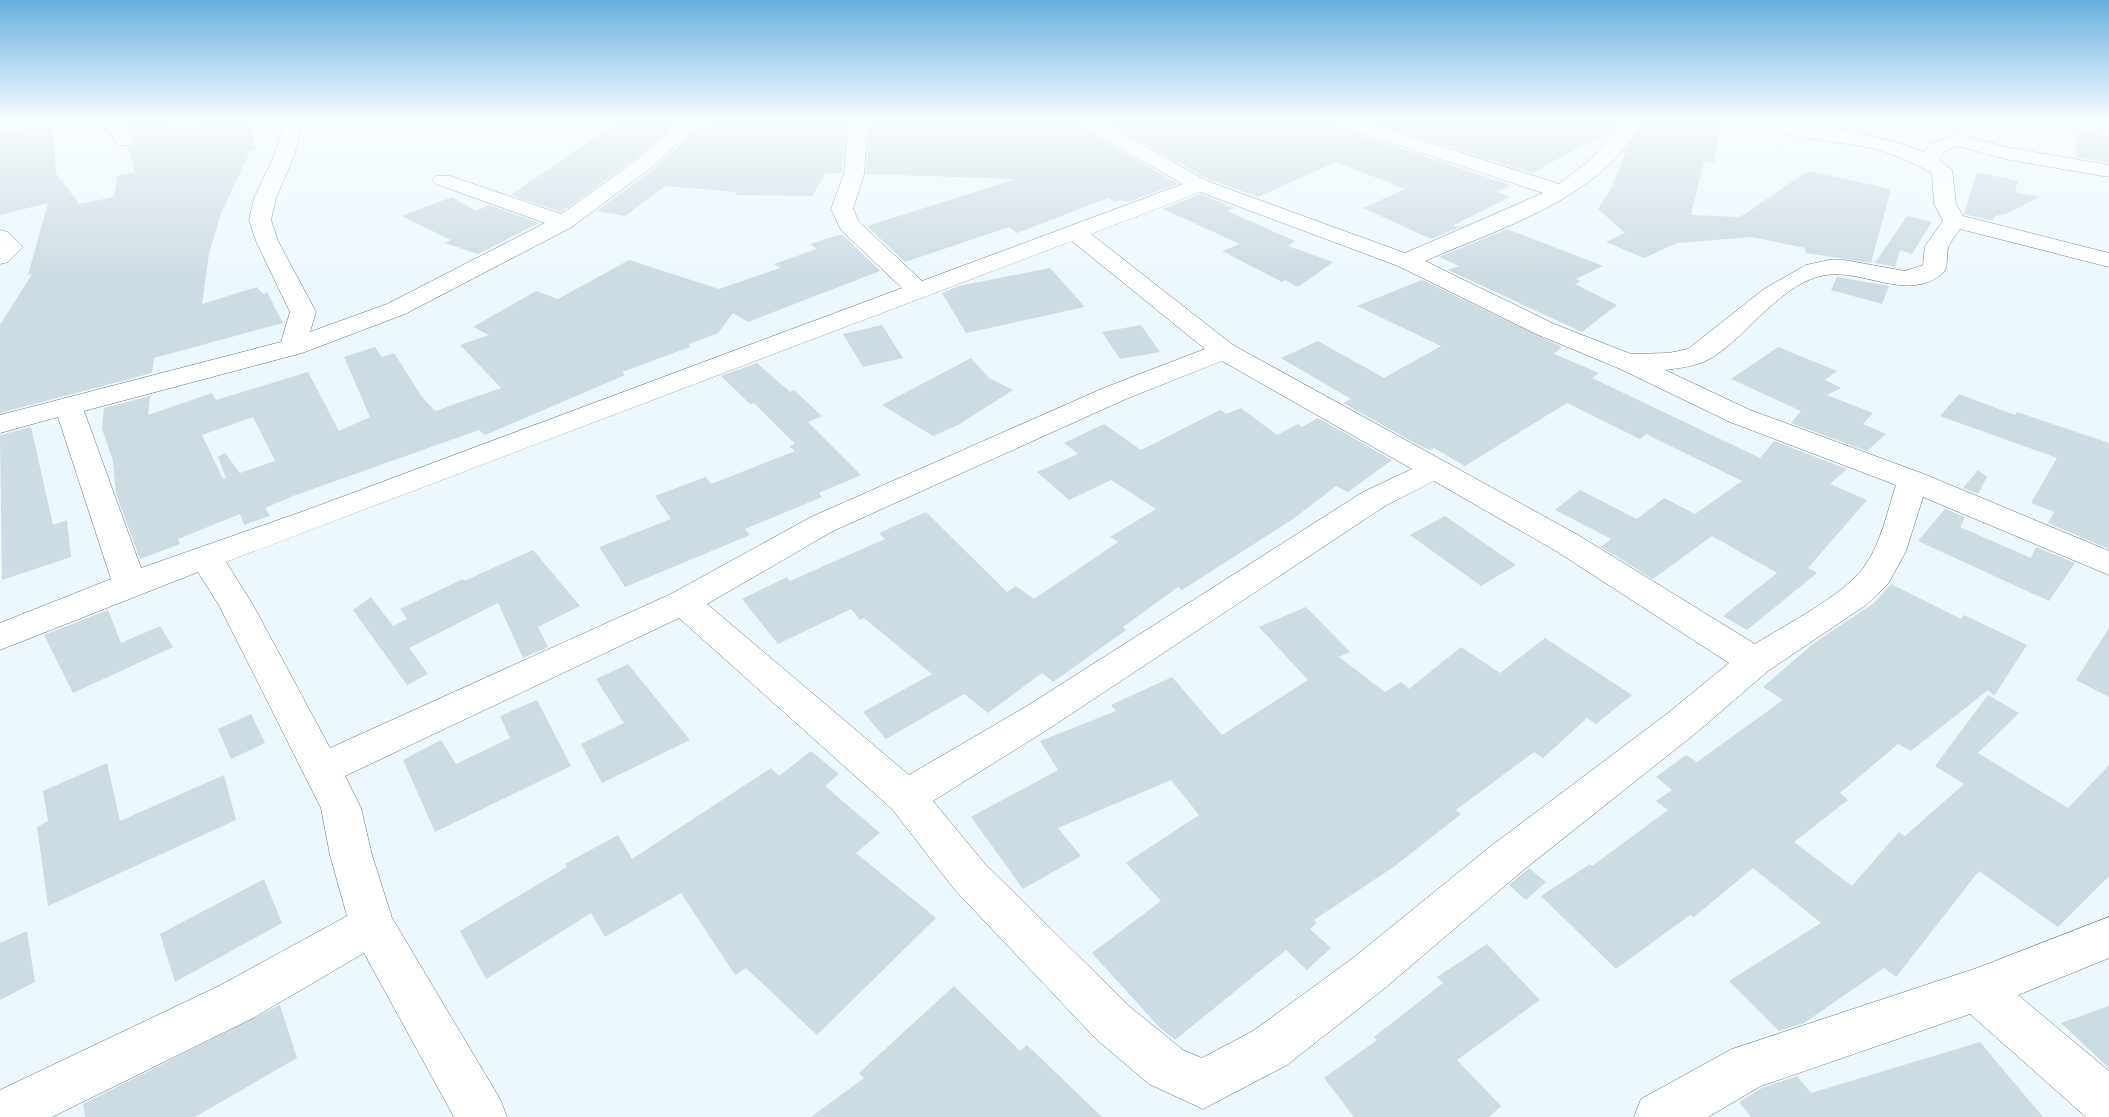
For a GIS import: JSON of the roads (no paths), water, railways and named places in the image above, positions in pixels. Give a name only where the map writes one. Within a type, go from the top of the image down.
[{"type":"street","points":[[276,172],[264,198],[260,220],[267,242],[303,312],[293,347]]},
{"type":"street","points":[[0,424],[293,347],[396,309],[564,222],[632,172]]},
{"type":"street","points":[[854,172],[842,209],[849,225],[917,289]]},
{"type":"street","points":[[1177,172],[1200,185],[1406,261],[1545,329],[1627,362],[1740,416],[1913,481],[2109,564]]},
{"type":"street","points":[[1508,172],[1562,192]]},
{"type":"street","points":[[1406,261],[1562,192],[1587,172]]},
{"type":"street","points":[[1937,172],[1949,215],[1955,221],[2109,260]]},
{"type":"street","points":[[443,180],[564,222]]},
{"type":"street","points":[[0,637],[130,584],[315,518],[917,289],[1076,233],[1200,185]]},
{"type":"street","points":[[1627,362],[1666,361],[1692,357],[1707,350],[1774,293],[1815,270],[1844,269],[1899,278],[1926,275],[1934,269],[1937,246],[1955,221]]},
{"type":"street","points":[[1076,233],[1224,351],[1437,468],[1567,543],[1755,662]]},
{"type":"street","points":[[0,237],[11,247],[0,257]]},
{"type":"street","points":[[323,769],[683,602],[822,524],[1116,393],[1224,351]]},
{"type":"street","points":[[68,406],[130,584]]},
{"type":"street","points":[[906,797],[1040,716],[1374,499],[1437,468]]},
{"type":"street","points":[[683,602],[906,797],[970,877],[1113,1023],[1166,1067],[1203,1084],[1270,1048],[1369,974],[1506,859],[1682,723],[1755,662],[1854,597],[1876,576],[1890,551],[1913,481]]},
{"type":"street","points":[[205,556],[236,605],[297,725],[323,769],[341,808],[351,855],[372,925],[482,1117]]},
{"type":"street","points":[[0,1116],[236,1002],[372,925]]},
{"type":"street","points":[[1659,1117],[1749,1066],[1977,990],[2109,937]]},
{"type":"street","points":[[1977,990],[2109,1104]]}]
